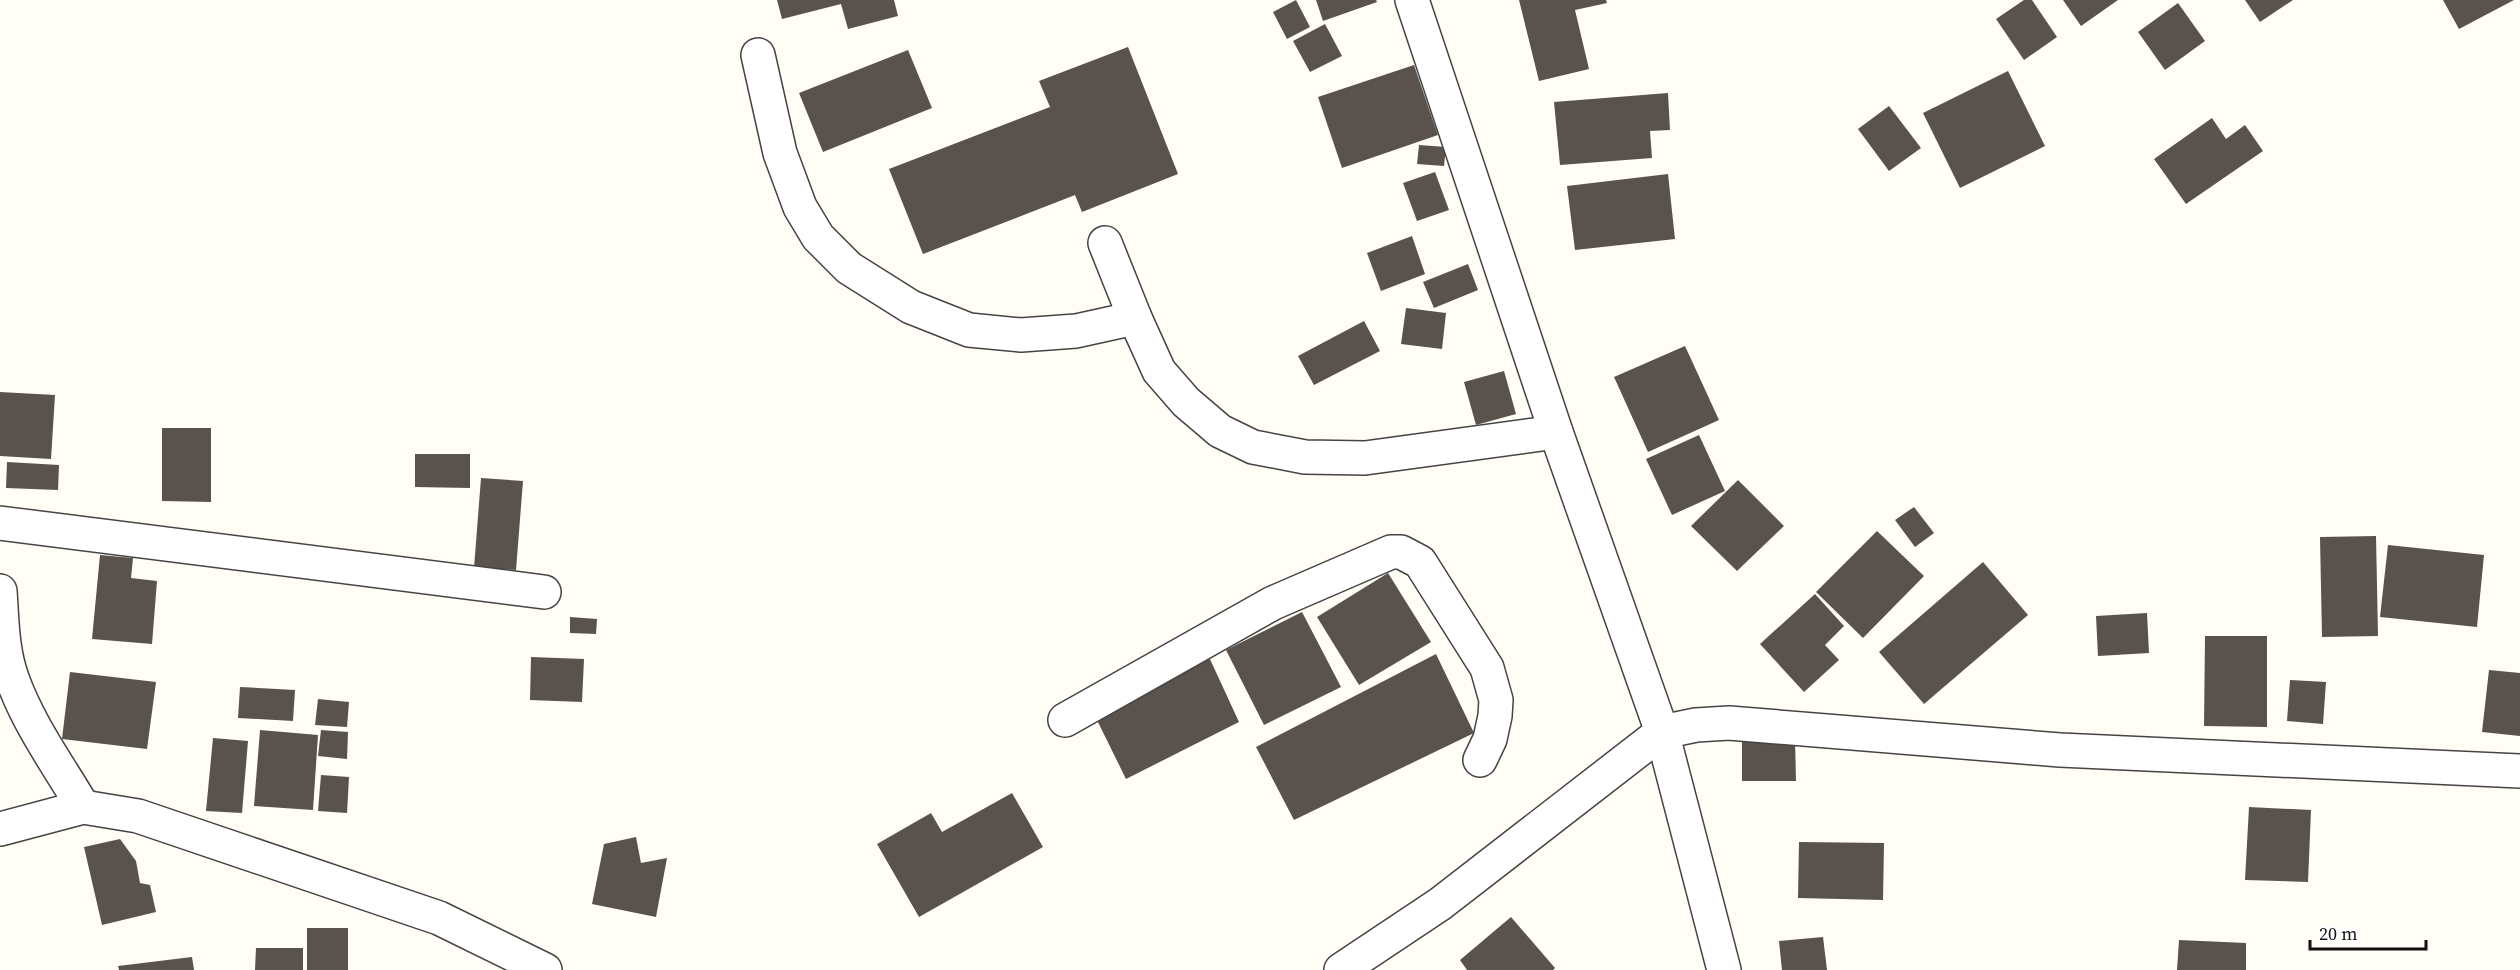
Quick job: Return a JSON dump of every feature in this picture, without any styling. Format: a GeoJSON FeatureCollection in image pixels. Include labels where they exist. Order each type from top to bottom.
{"type":"FeatureCollection","features":[{"type":"Feature","properties":{"kind":"street"},"geometry":{"type":"LineString","coordinates":[[1412,0],[1556,432],[1662,732],[1724,970]]}},
{"type":"Feature","properties":{"kind":"street"},"geometry":{"type":"LineString","coordinates":[[758,56],[780,153],[800,207],[818,237],[849,268],[911,307],[969,330],[1022,335],[1043,334],[1076,331],[1135,318]]}},
{"type":"Feature","properties":{"kind":"street"},"geometry":{"type":"LineString","coordinates":[[1105,243],[1159,371],[1186,402],[1220,431],[1253,447],[1305,457],[1365,458],[1556,432]]}},
{"type":"Feature","properties":{"kind":"street"},"geometry":{"type":"LineString","coordinates":[[0,524],[544,592]]}},
{"type":"Feature","properties":{"kind":"street"},"geometry":{"type":"LineString","coordinates":[[1065,720],[1273,603],[1391,552],[1401,552],[1420,562],[1487,668],[1496,700],[1495,716],[1490,739],[1480,760]]}},
{"type":"Feature","properties":{"kind":"street"},"geometry":{"type":"LineString","coordinates":[[0,591],[3,632],[11,676],[22,704],[83,807]]}},
{"type":"Feature","properties":{"kind":"street"},"geometry":{"type":"LineString","coordinates":[[1341,970],[1440,904],[1662,732],[1696,725],[1729,723],[2061,750],[2520,771]]}},
{"type":"Feature","properties":{"kind":"street"},"geometry":{"type":"LineString","coordinates":[[0,829],[83,807],[138,816],[439,918],[545,970]]}},
{"type":"Feature","properties":{"kind":"building"},"geometry":{"type":"Polygon","coordinates":[[[777,0],[894,0],[898,16],[848,29],[841,4],[782,19],[777,0]]]}},
{"type":"Feature","properties":{"kind":"building"},"geometry":{"type":"Polygon","coordinates":[[[1296,0],[1310,27],[1287,39],[1273,12],[1296,0]]]}},
{"type":"Feature","properties":{"kind":"building"},"geometry":{"type":"Polygon","coordinates":[[[1316,0],[1376,0],[1377,2],[1323,21],[1316,0]]]}},
{"type":"Feature","properties":{"kind":"building"},"geometry":{"type":"Polygon","coordinates":[[[1519,0],[1606,0],[1607,3],[1575,10],[1589,69],[1539,81],[1519,0]]]}},
{"type":"Feature","properties":{"kind":"building"},"geometry":{"type":"Polygon","coordinates":[[[2024,0],[2032,0],[2057,37],[2024,60],[1996,19],[2024,0]]]}},
{"type":"Feature","properties":{"kind":"building"},"geometry":{"type":"Polygon","coordinates":[[[2063,0],[2118,0],[2081,26],[2063,0]]]}},
{"type":"Feature","properties":{"kind":"building"},"geometry":{"type":"Polygon","coordinates":[[[2245,0],[2293,0],[2260,22],[2245,0]]]}},
{"type":"Feature","properties":{"kind":"building"},"geometry":{"type":"Polygon","coordinates":[[[2443,0],[2514,0],[2459,29],[2443,0]]]}},
{"type":"Feature","properties":{"kind":"building"},"geometry":{"type":"Polygon","coordinates":[[[2178,3],[2205,41],[2165,70],[2138,32],[2178,3]]]}},
{"type":"Feature","properties":{"kind":"building"},"geometry":{"type":"Polygon","coordinates":[[[1325,24],[1342,56],[1310,72],[1293,41],[1325,24]]]}},
{"type":"Feature","properties":{"kind":"building"},"geometry":{"type":"Polygon","coordinates":[[[1128,47],[1178,174],[1082,212],[1075,195],[923,254],[889,169],[1050,107],[1039,81],[1128,47]]]}},
{"type":"Feature","properties":{"kind":"building"},"geometry":{"type":"Polygon","coordinates":[[[908,50],[932,108],[823,152],[799,93],[908,50]]]}},
{"type":"Feature","properties":{"kind":"building"},"geometry":{"type":"Polygon","coordinates":[[[1414,65],[1438,135],[1342,168],[1318,97],[1414,65]]]}},
{"type":"Feature","properties":{"kind":"building"},"geometry":{"type":"Polygon","coordinates":[[[2008,71],[2045,146],[1960,188],[1923,113],[2008,71]]]}},
{"type":"Feature","properties":{"kind":"building"},"geometry":{"type":"Polygon","coordinates":[[[1668,93],[1670,130],[1650,131],[1652,158],[1560,165],[1554,102],[1668,93]]]}},
{"type":"Feature","properties":{"kind":"building"},"geometry":{"type":"Polygon","coordinates":[[[1889,106],[1921,148],[1889,171],[1858,129],[1889,106]]]}},
{"type":"Feature","properties":{"kind":"building"},"geometry":{"type":"Polygon","coordinates":[[[2212,118],[2226,139],[2245,125],[2263,151],[2186,204],[2154,159],[2212,118]]]}},
{"type":"Feature","properties":{"kind":"building"},"geometry":{"type":"Polygon","coordinates":[[[1419,145],[1446,147],[1444,166],[1417,164],[1419,145]]]}},
{"type":"Feature","properties":{"kind":"building"},"geometry":{"type":"Polygon","coordinates":[[[1435,172],[1449,210],[1417,221],[1403,183],[1435,172]]]}},
{"type":"Feature","properties":{"kind":"building"},"geometry":{"type":"Polygon","coordinates":[[[1668,174],[1675,239],[1575,250],[1567,186],[1668,174]]]}},
{"type":"Feature","properties":{"kind":"building"},"geometry":{"type":"Polygon","coordinates":[[[1412,236],[1425,274],[1381,291],[1367,253],[1412,236]]]}},
{"type":"Feature","properties":{"kind":"building"},"geometry":{"type":"Polygon","coordinates":[[[1468,264],[1478,290],[1434,308],[1423,282],[1468,264]]]}},
{"type":"Feature","properties":{"kind":"building"},"geometry":{"type":"Polygon","coordinates":[[[1406,308],[1446,313],[1442,349],[1401,344],[1406,308]]]}},
{"type":"Feature","properties":{"kind":"building"},"geometry":{"type":"Polygon","coordinates":[[[1364,321],[1380,351],[1314,385],[1298,356],[1364,321]]]}},
{"type":"Feature","properties":{"kind":"building"},"geometry":{"type":"Polygon","coordinates":[[[1685,346],[1719,420],[1648,452],[1614,377],[1685,346]]]}},
{"type":"Feature","properties":{"kind":"building"},"geometry":{"type":"Polygon","coordinates":[[[1504,371],[1516,414],[1476,425],[1464,382],[1504,371]]]}},
{"type":"Feature","properties":{"kind":"building"},"geometry":{"type":"Polygon","coordinates":[[[0,392],[55,395],[51,459],[0,456],[0,392]]]}},
{"type":"Feature","properties":{"kind":"building"},"geometry":{"type":"Polygon","coordinates":[[[162,428],[211,428],[211,502],[162,501],[162,428]]]}},
{"type":"Feature","properties":{"kind":"building"},"geometry":{"type":"Polygon","coordinates":[[[1699,435],[1725,491],[1672,515],[1646,459],[1699,435]]]}},
{"type":"Feature","properties":{"kind":"building"},"geometry":{"type":"Polygon","coordinates":[[[415,454],[470,454],[470,488],[415,487],[415,454]]]}},
{"type":"Feature","properties":{"kind":"building"},"geometry":{"type":"Polygon","coordinates":[[[7,462],[59,465],[58,490],[6,488],[7,462]]]}},
{"type":"Feature","properties":{"kind":"building"},"geometry":{"type":"Polygon","coordinates":[[[481,478],[523,481],[516,570],[474,568],[481,478]]]}},
{"type":"Feature","properties":{"kind":"building"},"geometry":{"type":"Polygon","coordinates":[[[1738,480],[1784,526],[1737,571],[1691,526],[1738,480]]]}},
{"type":"Feature","properties":{"kind":"building"},"geometry":{"type":"Polygon","coordinates":[[[1914,507],[1934,533],[1915,547],[1895,520],[1914,507]]]}},
{"type":"Feature","properties":{"kind":"building"},"geometry":{"type":"Polygon","coordinates":[[[1877,531],[1924,576],[1863,638],[1816,592],[1877,531]]]}},
{"type":"Feature","properties":{"kind":"building"},"geometry":{"type":"Polygon","coordinates":[[[2376,536],[2378,636],[2322,637],[2320,537],[2376,536]]]}},
{"type":"Feature","properties":{"kind":"building"},"geometry":{"type":"Polygon","coordinates":[[[2388,545],[2484,555],[2477,627],[2380,617],[2388,545]]]}},
{"type":"Feature","properties":{"kind":"building"},"geometry":{"type":"Polygon","coordinates":[[[100,555],[133,558],[131,578],[157,581],[152,644],[92,639],[100,555]]]}},
{"type":"Feature","properties":{"kind":"building"},"geometry":{"type":"Polygon","coordinates":[[[1983,562],[2028,615],[1924,704],[1879,652],[1983,562]]]}},
{"type":"Feature","properties":{"kind":"building"},"geometry":{"type":"Polygon","coordinates":[[[1388,573],[1431,642],[1359,685],[1317,617],[1388,573]]]}},
{"type":"Feature","properties":{"kind":"building"},"geometry":{"type":"Polygon","coordinates":[[[1815,594],[1844,626],[1825,645],[1839,660],[1804,692],[1760,644],[1815,594]]]}},
{"type":"Feature","properties":{"kind":"building"},"geometry":{"type":"Polygon","coordinates":[[[1302,612],[1341,687],[1264,725],[1226,650],[1302,612]]]}},
{"type":"Feature","properties":{"kind":"building"},"geometry":{"type":"Polygon","coordinates":[[[2147,613],[2149,653],[2098,656],[2096,616],[2147,613]]]}},
{"type":"Feature","properties":{"kind":"building"},"geometry":{"type":"Polygon","coordinates":[[[570,617],[597,619],[596,634],[570,633],[570,617]]]}},
{"type":"Feature","properties":{"kind":"building"},"geometry":{"type":"Polygon","coordinates":[[[2205,636],[2267,636],[2267,727],[2204,726],[2205,636]]]}},
{"type":"Feature","properties":{"kind":"building"},"geometry":{"type":"Polygon","coordinates":[[[1436,654],[1474,733],[1294,820],[1256,747],[1436,654]]]}},
{"type":"Feature","properties":{"kind":"building"},"geometry":{"type":"Polygon","coordinates":[[[531,657],[584,659],[582,702],[530,700],[531,657]]]}},
{"type":"Feature","properties":{"kind":"building"},"geometry":{"type":"Polygon","coordinates":[[[1209,657],[1239,722],[1126,779],[1094,714],[1209,657]]]}},
{"type":"Feature","properties":{"kind":"building"},"geometry":{"type":"Polygon","coordinates":[[[2489,670],[2520,673],[2520,736],[2482,732],[2489,670]]]}},
{"type":"Feature","properties":{"kind":"building"},"geometry":{"type":"Polygon","coordinates":[[[70,672],[156,682],[147,749],[62,739],[70,672]]]}},
{"type":"Feature","properties":{"kind":"building"},"geometry":{"type":"Polygon","coordinates":[[[2290,680],[2326,682],[2323,724],[2287,721],[2290,680]]]}},
{"type":"Feature","properties":{"kind":"building"},"geometry":{"type":"Polygon","coordinates":[[[240,687],[295,690],[293,721],[238,718],[240,687]]]}},
{"type":"Feature","properties":{"kind":"building"},"geometry":{"type":"Polygon","coordinates":[[[318,699],[349,702],[347,727],[315,725],[318,699]]]}},
{"type":"Feature","properties":{"kind":"building"},"geometry":{"type":"Polygon","coordinates":[[[260,730],[318,735],[313,810],[254,806],[260,730]]]}},
{"type":"Feature","properties":{"kind":"building"},"geometry":{"type":"Polygon","coordinates":[[[321,730],[348,732],[347,759],[318,756],[321,730]]]}},
{"type":"Feature","properties":{"kind":"building"},"geometry":{"type":"Polygon","coordinates":[[[213,738],[248,741],[242,813],[206,811],[213,738]]]}},
{"type":"Feature","properties":{"kind":"building"},"geometry":{"type":"Polygon","coordinates":[[[1795,739],[1796,781],[1742,781],[1742,740],[1795,739]]]}},
{"type":"Feature","properties":{"kind":"building"},"geometry":{"type":"Polygon","coordinates":[[[321,775],[349,777],[347,813],[318,811],[321,775]]]}},
{"type":"Feature","properties":{"kind":"building"},"geometry":{"type":"Polygon","coordinates":[[[1012,793],[1043,847],[919,917],[877,844],[931,813],[942,832],[1012,793]]]}},
{"type":"Feature","properties":{"kind":"building"},"geometry":{"type":"Polygon","coordinates":[[[2249,807],[2311,810],[2308,882],[2245,880],[2249,807]]]}},
{"type":"Feature","properties":{"kind":"building"},"geometry":{"type":"Polygon","coordinates":[[[636,837],[641,863],[667,858],[656,917],[592,904],[604,844],[636,837]]]}},
{"type":"Feature","properties":{"kind":"building"},"geometry":{"type":"Polygon","coordinates":[[[120,839],[136,861],[140,883],[150,885],[156,912],[102,925],[84,847],[120,839]]]}},
{"type":"Feature","properties":{"kind":"building"},"geometry":{"type":"Polygon","coordinates":[[[1799,842],[1884,843],[1883,900],[1798,898],[1799,842]]]}},
{"type":"Feature","properties":{"kind":"building"},"geometry":{"type":"Polygon","coordinates":[[[1511,917],[1555,968],[1553,970],[1467,970],[1460,960],[1511,917]]]}},
{"type":"Feature","properties":{"kind":"building"},"geometry":{"type":"Polygon","coordinates":[[[307,928],[348,928],[348,970],[307,970],[307,928]]]}},
{"type":"Feature","properties":{"kind":"building"},"geometry":{"type":"Polygon","coordinates":[[[1823,937],[1827,970],[1782,970],[1779,941],[1823,937]]]}},
{"type":"Feature","properties":{"kind":"building"},"geometry":{"type":"Polygon","coordinates":[[[2179,940],[2246,943],[2246,970],[2177,970],[2179,940]]]}},
{"type":"Feature","properties":{"kind":"building"},"geometry":{"type":"Polygon","coordinates":[[[256,948],[303,948],[303,970],[255,970],[256,948]]]}},
{"type":"Feature","properties":{"kind":"building"},"geometry":{"type":"Polygon","coordinates":[[[192,957],[194,970],[119,970],[118,966],[192,957]]]}}]}
